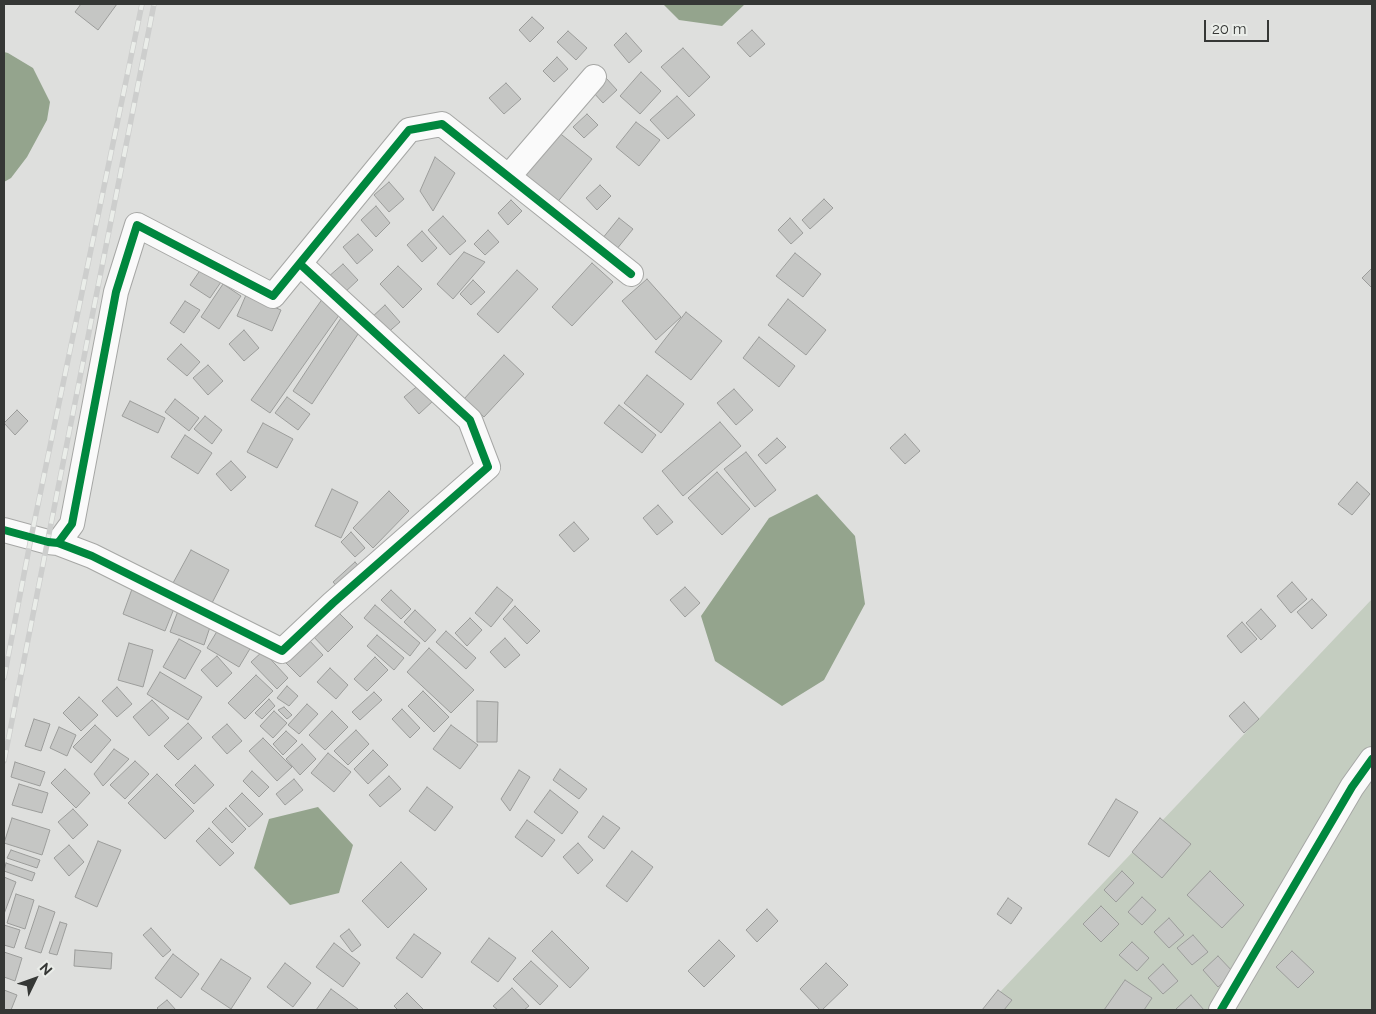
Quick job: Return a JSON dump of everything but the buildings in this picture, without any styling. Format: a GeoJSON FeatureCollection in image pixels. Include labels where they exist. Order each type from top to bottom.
{"type":"FeatureCollection","features":[{"type":"Feature","properties":{"kind":"street"},"geometry":{"type":"LineString","coordinates":[[509,176],[594,77]]}},
{"type":"Feature","properties":{"kind":"street"},"geometry":{"type":"LineString","coordinates":[[58,542],[72,524],[116,292],[137,225],[273,296],[409,130],[442,124],[631,274]]}},
{"type":"Feature","properties":{"kind":"street"},"geometry":{"type":"LineString","coordinates":[[4,530],[48,542],[58,542],[92,556],[282,651],[333,603],[488,467],[470,420],[300,264]]}},
{"type":"Feature","properties":{"kind":"street"},"geometry":{"type":"LineString","coordinates":[[1221,1010],[1352,787],[1372,759]]}},
{"type":"Feature","properties":{"kind":"shaded area"},"geometry":{"type":"Polygon","coordinates":[[[663,4],[745,4],[722,26],[679,20],[663,4]]]}},
{"type":"Feature","properties":{"kind":"shaded area"},"geometry":{"type":"Polygon","coordinates":[[[4,52],[33,68],[50,102],[47,120],[27,157],[11,178],[4,182],[4,52]]]}},
{"type":"Feature","properties":{"kind":"shaded area"},"geometry":{"type":"Polygon","coordinates":[[[817,494],[855,536],[865,604],[824,680],[782,706],[715,661],[701,616],[769,518],[817,494]]]}},
{"type":"Feature","properties":{"kind":"shaded area"},"geometry":{"type":"Polygon","coordinates":[[[1372,599],[1372,1010],[983,1010],[1372,599]]]}},
{"type":"Feature","properties":{"kind":"shaded area"},"geometry":{"type":"Polygon","coordinates":[[[318,807],[353,845],[339,893],[290,905],[254,868],[269,819],[318,807]]]}},
{"type":"Feature","properties":{"kind":"railway"},"geometry":{"type":"LineString","coordinates":[[4,678],[31,538],[142,4]]}},
{"type":"Feature","properties":{"kind":"railway"},"geometry":{"type":"LineString","coordinates":[[4,761],[154,4]]}},
{"type":"Feature","properties":{"kind":"cycle path"},"geometry":{"type":"LineString","coordinates":[[4,530],[58,543],[72,524],[116,292],[137,225],[273,296],[409,130],[442,124],[631,274]]}},
{"type":"Feature","properties":{"kind":"cycle path"},"geometry":{"type":"LineString","coordinates":[[58,543],[92,556],[282,651],[333,603],[488,467],[470,420],[300,264]]}},
{"type":"Feature","properties":{"kind":"cycle path"},"geometry":{"type":"LineString","coordinates":[[1221,1010],[1352,787],[1372,759]]}}]}
